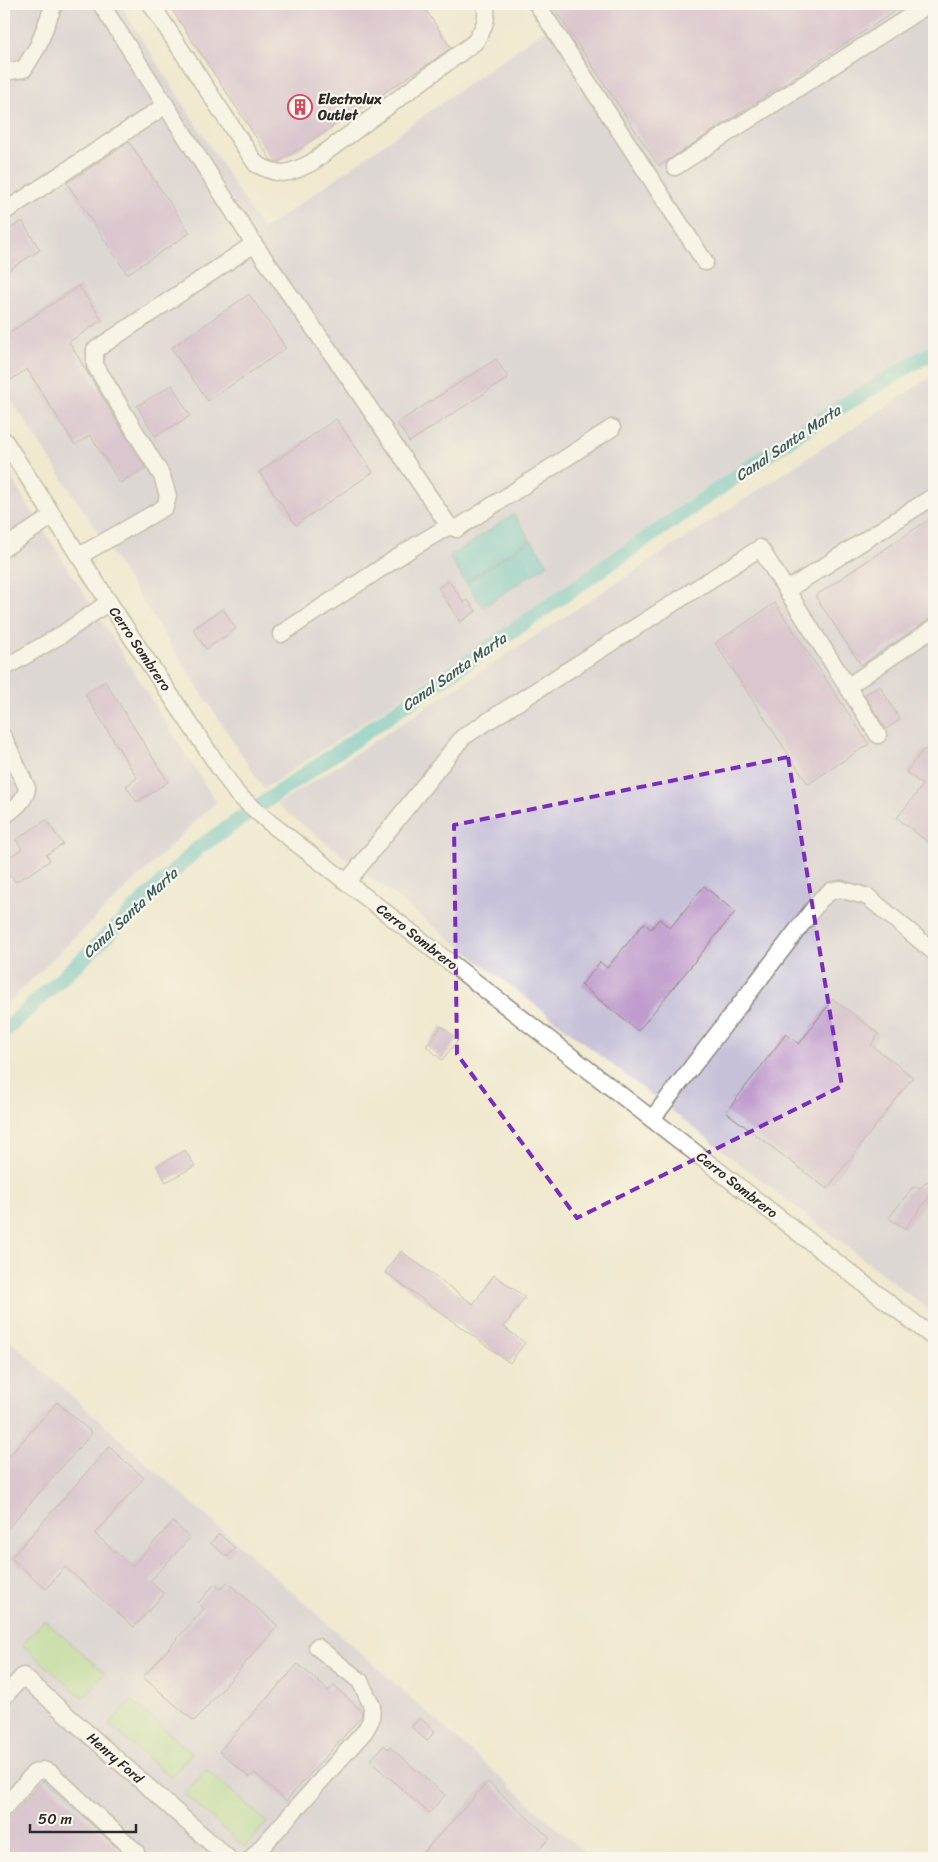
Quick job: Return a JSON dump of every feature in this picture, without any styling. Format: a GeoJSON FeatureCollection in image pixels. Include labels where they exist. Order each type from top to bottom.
{"type":"FeatureCollection","features":[{"type":"Feature","properties":{"kind":"street"},"geometry":{"type":"LineString","coordinates":[[4,68],[11,72],[24,69],[38,46],[54,4]]}},
{"type":"Feature","properties":{"kind":"street"},"geometry":{"type":"LineString","coordinates":[[101,4],[254,244],[351,381],[449,526],[457,529],[612,428]]}},
{"type":"Feature","properties":{"kind":"street"},"geometry":{"type":"LineString","coordinates":[[151,4],[256,164],[272,173],[290,173],[311,163],[476,42],[484,26],[487,10],[485,4]]}},
{"type":"Feature","properties":{"kind":"street"},"geometry":{"type":"LineString","coordinates":[[537,4],[706,262]]}},
{"type":"Feature","properties":{"kind":"street"},"geometry":{"type":"LineString","coordinates":[[675,167],[929,4]]}},
{"type":"Feature","properties":{"kind":"street"},"geometry":{"type":"LineString","coordinates":[[4,212],[166,105]]}},
{"type":"Feature","properties":{"kind":"street"},"geometry":{"type":"LineString","coordinates":[[79,556],[165,507],[168,496],[162,476],[95,365],[95,350],[254,244]]}},
{"type":"Feature","properties":{"kind":"street","name":"Cerro Sombrero"},"geometry":{"type":"LineString","coordinates":[[4,440],[237,794],[263,817],[652,1119],[933,1334]]}},
{"type":"Feature","properties":{"kind":"street"},"geometry":{"type":"LineString","coordinates":[[787,590],[934,496]]}},
{"type":"Feature","properties":{"kind":"street"},"geometry":{"type":"LineString","coordinates":[[4,548],[53,516]]}},
{"type":"Feature","properties":{"kind":"street"},"geometry":{"type":"LineString","coordinates":[[281,634],[449,526]]}},
{"type":"Feature","properties":{"kind":"street"},"geometry":{"type":"LineString","coordinates":[[347,882],[463,737],[760,548],[878,735]]}},
{"type":"Feature","properties":{"kind":"street"},"geometry":{"type":"LineString","coordinates":[[4,668],[61,635],[109,602]]}},
{"type":"Feature","properties":{"kind":"street"},"geometry":{"type":"LineString","coordinates":[[847,687],[934,628]]}},
{"type":"Feature","properties":{"kind":"street"},"geometry":{"type":"LineString","coordinates":[[4,738],[27,788],[26,796],[14,809],[4,816]]}},
{"type":"Feature","properties":{"kind":"street"},"geometry":{"type":"LineString","coordinates":[[652,1119],[821,898],[831,890],[840,889],[868,897],[934,952]]}},
{"type":"Feature","properties":{"kind":"street"},"geometry":{"type":"LineString","coordinates":[[252,1858],[365,1730],[371,1720],[372,1706],[360,1681],[317,1646]]}},
{"type":"Feature","properties":{"kind":"street","name":"Henry Ford"},"geometry":{"type":"LineString","coordinates":[[4,1697],[22,1676],[228,1858]]}},
{"type":"Feature","properties":{"kind":"street"},"geometry":{"type":"LineString","coordinates":[[4,1808],[34,1773],[43,1770],[51,1772],[136,1852]]}},
{"type":"Feature","properties":{"kind":"highlighted area"},"geometry":{"type":"Polygon","coordinates":[[[788,757],[842,1086],[577,1218],[457,1054],[454,825],[788,757]]]}},
{"type":"Feature","properties":{"kind":"shaded area"},"geometry":{"type":"Polygon","coordinates":[[[4,4],[120,4],[263,230],[547,28],[531,4],[934,4],[934,342],[264,789],[4,388],[4,4]]]}},
{"type":"Feature","properties":{"kind":"shaded area"},"geometry":{"type":"Polygon","coordinates":[[[934,375],[934,1314],[277,805],[934,375]]]}},
{"type":"Feature","properties":{"kind":"shaded area"},"geometry":{"type":"Polygon","coordinates":[[[4,467],[216,802],[4,1006],[4,467]]]}},
{"type":"Feature","properties":{"kind":"shaded area"},"geometry":{"type":"Polygon","coordinates":[[[4,1335],[56,1382],[591,1858],[4,1858],[4,1335]]]}},
{"type":"Feature","properties":{"kind":"green space"},"geometry":{"type":"Polygon","coordinates":[[[44,1620],[105,1673],[83,1698],[22,1645],[44,1620]]]}},
{"type":"Feature","properties":{"kind":"green space"},"geometry":{"type":"Polygon","coordinates":[[[131,1700],[192,1753],[171,1778],[109,1725],[131,1700]]]}},
{"type":"Feature","properties":{"kind":"green space"},"geometry":{"type":"Polygon","coordinates":[[[206,1769],[267,1822],[245,1847],[184,1794],[206,1769]]]}},
{"type":"Feature","properties":{"kind":"water"},"geometry":{"type":"Polygon","coordinates":[[[514,514],[530,539],[465,582],[449,557],[514,514]]]}},
{"type":"Feature","properties":{"kind":"water"},"geometry":{"type":"Polygon","coordinates":[[[531,540],[548,564],[483,607],[466,583],[531,540]]]}},
{"type":"Feature","properties":{"kind":"building","name":"Electrolux Outlet"},"geometry":{"type":"Polygon","coordinates":[[[168,4],[422,4],[451,48],[279,162],[271,160],[168,4]]]}},
{"type":"Feature","properties":{"kind":"building"},"geometry":{"type":"Polygon","coordinates":[[[551,4],[906,4],[659,166],[551,4]]]}},
{"type":"Feature","properties":{"kind":"building"},"geometry":{"type":"Polygon","coordinates":[[[129,142],[190,233],[127,274],[67,183],[129,142]]]}},
{"type":"Feature","properties":{"kind":"building"},"geometry":{"type":"Polygon","coordinates":[[[22,221],[40,250],[4,273],[4,233],[22,221]]]}},
{"type":"Feature","properties":{"kind":"building"},"geometry":{"type":"Polygon","coordinates":[[[79,286],[102,320],[69,342],[145,468],[120,483],[90,435],[75,445],[27,369],[8,382],[4,375],[4,336],[79,286]]]}},
{"type":"Feature","properties":{"kind":"building"},"geometry":{"type":"Polygon","coordinates":[[[249,294],[286,348],[208,401],[171,348],[249,294]]]}},
{"type":"Feature","properties":{"kind":"building"},"geometry":{"type":"Polygon","coordinates":[[[496,359],[508,378],[409,442],[397,423],[496,359]]]}},
{"type":"Feature","properties":{"kind":"building"},"geometry":{"type":"Polygon","coordinates":[[[172,385],[190,416],[155,436],[137,406],[172,385]]]}},
{"type":"Feature","properties":{"kind":"building"},"geometry":{"type":"Polygon","coordinates":[[[336,419],[373,472],[296,525],[259,472],[336,419]]]}},
{"type":"Feature","properties":{"kind":"building"},"geometry":{"type":"Polygon","coordinates":[[[934,516],[934,618],[928,620],[861,665],[815,596],[934,516]]]}},
{"type":"Feature","properties":{"kind":"building"},"geometry":{"type":"Polygon","coordinates":[[[449,581],[464,603],[468,600],[476,611],[460,622],[438,588],[449,581]]]}},
{"type":"Feature","properties":{"kind":"building"},"geometry":{"type":"Polygon","coordinates":[[[775,603],[869,744],[808,784],[715,643],[775,603]]]}},
{"type":"Feature","properties":{"kind":"building"},"geometry":{"type":"Polygon","coordinates":[[[223,609],[236,629],[206,649],[193,629],[223,609]]]}},
{"type":"Feature","properties":{"kind":"building"},"geometry":{"type":"Polygon","coordinates":[[[105,681],[168,782],[137,802],[126,786],[137,778],[85,694],[105,681]]]}},
{"type":"Feature","properties":{"kind":"building"},"geometry":{"type":"Polygon","coordinates":[[[880,686],[900,720],[886,729],[864,695],[880,686]]]}},
{"type":"Feature","properties":{"kind":"building"},"geometry":{"type":"Polygon","coordinates":[[[924,749],[934,757],[934,847],[897,818],[923,785],[906,772],[924,749]]]}},
{"type":"Feature","properties":{"kind":"building"},"geometry":{"type":"Polygon","coordinates":[[[46,820],[63,844],[46,855],[50,860],[36,870],[15,882],[11,875],[4,879],[4,860],[22,849],[16,840],[46,820]]]}},
{"type":"Feature","properties":{"kind":"building"},"geometry":{"type":"Polygon","coordinates":[[[704,886],[735,912],[638,1031],[581,985],[600,962],[607,968],[644,923],[651,929],[659,919],[670,928],[704,886]]]}},
{"type":"Feature","properties":{"kind":"building"},"geometry":{"type":"Polygon","coordinates":[[[833,999],[879,1034],[871,1045],[913,1077],[827,1189],[726,1112],[786,1034],[799,1044],[833,999]]]}},
{"type":"Feature","properties":{"kind":"building"},"geometry":{"type":"Polygon","coordinates":[[[442,1026],[458,1040],[442,1060],[426,1046],[442,1026]]]}},
{"type":"Feature","properties":{"kind":"building"},"geometry":{"type":"Polygon","coordinates":[[[185,1150],[195,1166],[166,1182],[157,1166],[185,1150]]]}},
{"type":"Feature","properties":{"kind":"building"},"geometry":{"type":"Polygon","coordinates":[[[927,1181],[934,1187],[934,1190],[905,1229],[889,1218],[912,1188],[922,1187],[927,1181]]]}},
{"type":"Feature","properties":{"kind":"building"},"geometry":{"type":"Polygon","coordinates":[[[401,1251],[473,1304],[494,1275],[525,1297],[504,1327],[525,1343],[510,1363],[385,1272],[401,1251]]]}},
{"type":"Feature","properties":{"kind":"building"},"geometry":{"type":"Polygon","coordinates":[[[57,1402],[92,1433],[4,1533],[4,1462],[57,1402]]]}},
{"type":"Feature","properties":{"kind":"building"},"geometry":{"type":"Polygon","coordinates":[[[109,1447],[144,1478],[95,1534],[132,1566],[173,1522],[190,1538],[150,1581],[164,1594],[134,1627],[65,1567],[46,1589],[11,1558],[109,1447]]]}},
{"type":"Feature","properties":{"kind":"building"},"geometry":{"type":"Polygon","coordinates":[[[219,1534],[235,1548],[227,1557],[210,1543],[219,1534]]]}},
{"type":"Feature","properties":{"kind":"building"},"geometry":{"type":"Polygon","coordinates":[[[227,1582],[278,1626],[194,1721],[143,1677],[204,1609],[198,1603],[215,1584],[221,1589],[227,1582]]]}},
{"type":"Feature","properties":{"kind":"building"},"geometry":{"type":"Polygon","coordinates":[[[298,1664],[329,1691],[334,1686],[362,1711],[361,1717],[286,1801],[255,1773],[250,1778],[219,1751],[298,1664]]]}},
{"type":"Feature","properties":{"kind":"building"},"geometry":{"type":"Polygon","coordinates":[[[420,1718],[435,1731],[427,1741],[411,1727],[420,1718]]]}},
{"type":"Feature","properties":{"kind":"building"},"geometry":{"type":"Polygon","coordinates":[[[384,1745],[388,1749],[390,1747],[445,1795],[429,1813],[370,1761],[384,1745]]]}},
{"type":"Feature","properties":{"kind":"building"},"geometry":{"type":"Polygon","coordinates":[[[43,1781],[128,1858],[4,1858],[4,1825],[43,1781]]]}},
{"type":"Feature","properties":{"kind":"building"},"geometry":{"type":"Polygon","coordinates":[[[488,1782],[550,1838],[531,1858],[418,1858],[488,1782]]]}},
{"type":"Feature","properties":{"kind":"waterway","name":"Canal Santa Marta"},"geometry":{"type":"LineString","coordinates":[[4,1031],[88,954],[198,848],[811,425],[934,351]]}},
{"type":"Feature","properties":{"kind":"place","name":"Electrolux Outlet"},"geometry":{"type":"Point","coordinates":[300,107]}}]}
